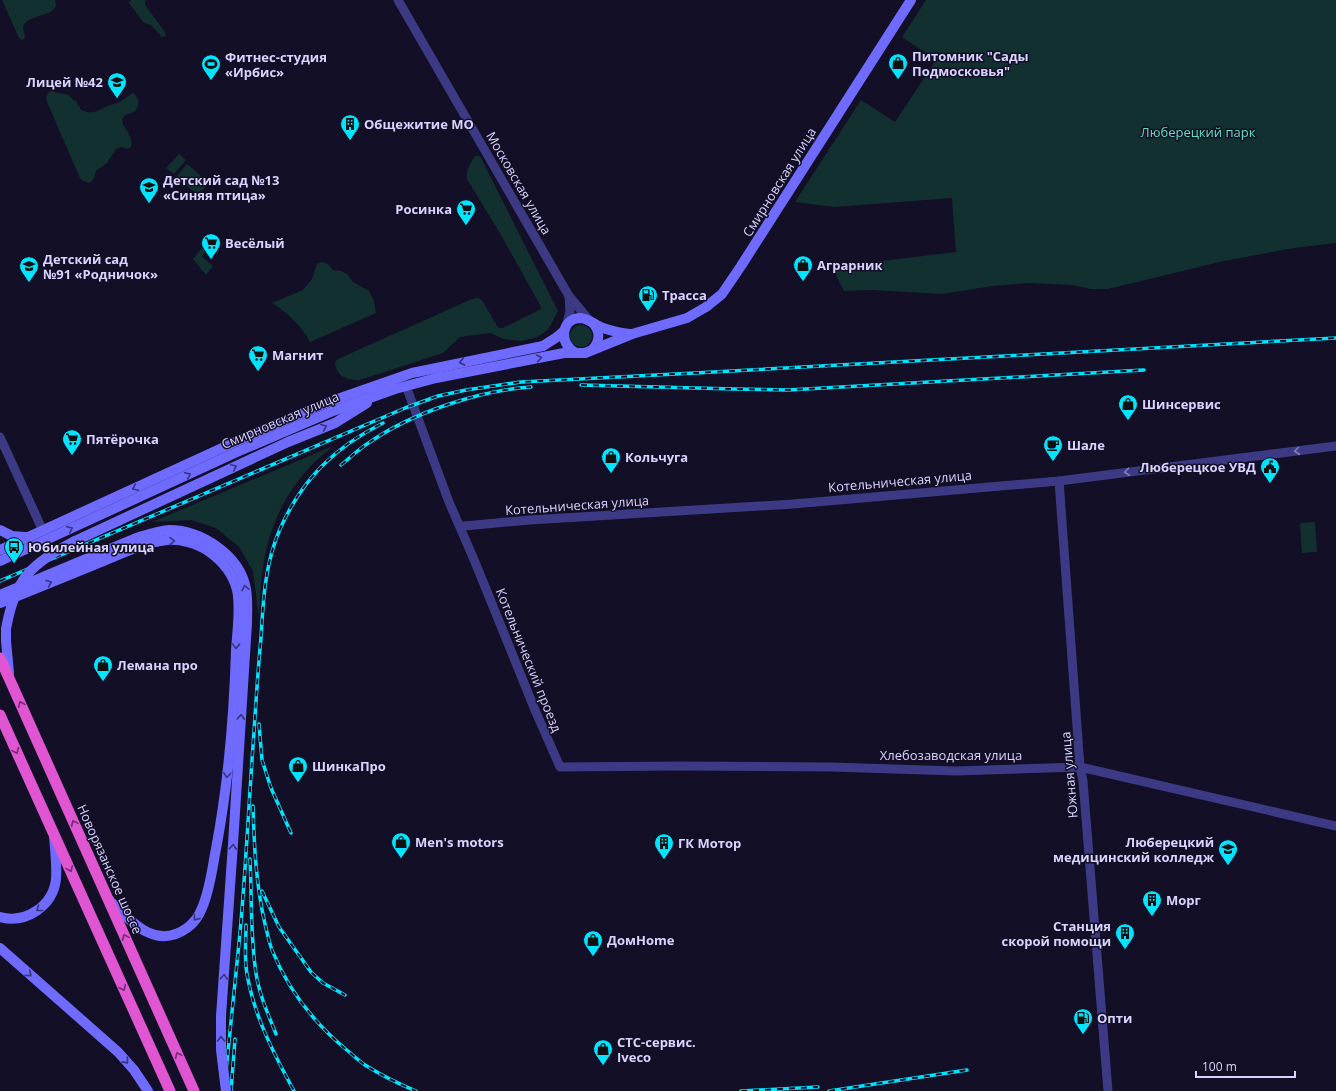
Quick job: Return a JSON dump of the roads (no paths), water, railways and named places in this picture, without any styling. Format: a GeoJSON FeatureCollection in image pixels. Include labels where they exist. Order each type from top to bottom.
{"type":"FeatureCollection","features":[{"type":"Feature","properties":{"kind":"highway","name":"Новорязанское шоссе"},"geometry":{"type":"LineString","coordinates":[[0,658],[194,1091]]}},
{"type":"Feature","properties":{"kind":"highway"},"geometry":{"type":"LineString","coordinates":[[0,715],[170,1091]]}},
{"type":"Feature","properties":{"kind":"main road","name":"Смирновская улица"},"geometry":{"type":"LineString","coordinates":[[4,554],[332,411],[384,392],[436,378],[490,367],[564,353],[585,353],[632,334],[687,318],[706,308],[722,294],[912,0]]}},
{"type":"Feature","properties":{"kind":"main road","name":"Смирновская улица"},"geometry":{"type":"LineString","coordinates":[[4,554],[29,537],[177,468],[329,402],[412,374],[543,346],[557,337],[568,324],[580,318],[591,321],[610,330],[632,334]]}},
{"type":"Feature","properties":{"kind":"main road"},"geometry":{"type":"LineString","coordinates":[[591,321],[598,330],[599,338],[593,349]]}},
{"type":"Feature","properties":{"kind":"main road"},"geometry":{"type":"LineString","coordinates":[[565,329],[564,340],[566,345],[576,353]]}},
{"type":"Feature","properties":{"kind":"main road"},"geometry":{"type":"LineString","coordinates":[[9,679],[6,641],[6,629],[9,612],[14,597],[26,576],[41,560],[65,546],[135,513],[288,442],[335,423],[384,392]]}},
{"type":"Feature","properties":{"kind":"main road"},"geometry":{"type":"LineString","coordinates":[[0,530],[20,538],[29,537]]}},
{"type":"Feature","properties":{"kind":"main road"},"geometry":{"type":"LineString","coordinates":[[0,595],[136,538],[168,530],[195,535],[208,541],[221,549],[240,572],[246,588],[246,623],[221,1016],[221,1050],[226,1091]]}},
{"type":"Feature","properties":{"kind":"main road"},"geometry":{"type":"LineString","coordinates":[[0,602],[139,547],[168,540],[188,542],[206,549],[224,566],[231,576],[237,590],[238,606],[235,669],[228,766],[221,822],[208,890],[202,909],[194,922],[188,928],[179,933],[171,935],[154,935],[136,926],[107,897]]}},
{"type":"Feature","properties":{"kind":"main road"},"geometry":{"type":"LineString","coordinates":[[0,917],[14,919],[32,914],[42,907],[48,899],[53,891],[56,879],[54,834]]}},
{"type":"Feature","properties":{"kind":"main road"},"geometry":{"type":"LineString","coordinates":[[0,948],[118,1052],[138,1075],[148,1091]]}},
{"type":"Feature","properties":{"kind":"street","name":"Московская улица"},"geometry":{"type":"LineString","coordinates":[[398,0],[569,296],[591,321]]}},
{"type":"Feature","properties":{"kind":"street"},"geometry":{"type":"LineString","coordinates":[[565,329],[570,311],[569,296]]}},
{"type":"Feature","properties":{"kind":"street","name":"Котельнический проезд"},"geometry":{"type":"LineString","coordinates":[[406,386],[449,502],[560,767]]}},
{"type":"Feature","properties":{"kind":"street"},"geometry":{"type":"LineString","coordinates":[[0,437],[43,531]]}},
{"type":"Feature","properties":{"kind":"street","name":"Котельническая улица"},"geometry":{"type":"LineString","coordinates":[[464,526],[546,519],[793,504],[1059,481],[1336,446]]}},
{"type":"Feature","properties":{"kind":"street","name":"Котельнический проезд"},"geometry":{"type":"LineString","coordinates":[[435,462],[454,500],[475,562]]}},
{"type":"Feature","properties":{"kind":"street","name":"Южная улица"},"geometry":{"type":"LineString","coordinates":[[1059,481],[1080,767],[1108,1091]]}},
{"type":"Feature","properties":{"kind":"street","name":"Хлебозаводская улица"},"geometry":{"type":"LineString","coordinates":[[560,767],[823,767],[956,771],[1080,767],[1336,826]]}},
{"type":"Feature","properties":{"kind":"railway"},"geometry":{"type":"LineString","coordinates":[[0,581],[405,408],[438,396],[466,390],[521,382],[1336,338]]}},
{"type":"Feature","properties":{"kind":"railway"},"geometry":{"type":"LineString","coordinates":[[581,385],[788,390],[1144,370]]}},
{"type":"Feature","properties":{"kind":"railway"},"geometry":{"type":"LineString","coordinates":[[341,465],[363,447],[387,431],[426,413],[469,398],[511,389],[531,387]]}},
{"type":"Feature","properties":{"kind":"railway"},"geometry":{"type":"LineString","coordinates":[[224,1091],[242,908],[263,610],[271,555],[280,529],[289,511],[310,480],[335,454],[366,432],[383,423]]}},
{"type":"Feature","properties":{"kind":"railway"},"geometry":{"type":"LineString","coordinates":[[259,724],[262,760],[271,788],[291,833]]}},
{"type":"Feature","properties":{"kind":"railway"},"geometry":{"type":"LineString","coordinates":[[253,806],[259,895],[271,947],[286,979],[314,1018],[336,1041],[365,1065],[416,1091]]}},
{"type":"Feature","properties":{"kind":"railway"},"geometry":{"type":"LineString","coordinates":[[250,859],[252,930],[257,981],[276,1034]]}},
{"type":"Feature","properties":{"kind":"railway"},"geometry":{"type":"LineString","coordinates":[[262,891],[279,927],[311,972],[323,983],[345,995]]}},
{"type":"Feature","properties":{"kind":"railway"},"geometry":{"type":"LineString","coordinates":[[246,925],[246,968],[254,1005],[272,1049],[294,1091]]}},
{"type":"Feature","properties":{"kind":"railway"},"geometry":{"type":"LineString","coordinates":[[231,1091],[235,1039]]}},
{"type":"Feature","properties":{"kind":"railway"},"geometry":{"type":"LineString","coordinates":[[829,1091],[967,1070]]}},
{"type":"Feature","properties":{"kind":"railway"},"geometry":{"type":"LineString","coordinates":[[741,1091],[818,1087]]}},
{"type":"Feature","properties":{"kind":"place","name":"Питомник \"Сады Подмосковья\""},"geometry":{"type":"Point","coordinates":[898,80]}},
{"type":"Feature","properties":{"kind":"place","name":"Фитнес-студия «Ирбис»"},"geometry":{"type":"Point","coordinates":[211,81]}},
{"type":"Feature","properties":{"kind":"place","name":"Лицей №42"},"geometry":{"type":"Point","coordinates":[117,99]}},
{"type":"Feature","properties":{"kind":"place","name":"Общежитие МО"},"geometry":{"type":"Point","coordinates":[350,141]}},
{"type":"Feature","properties":{"kind":"place","name":"Детский сад №13 «Синяя птица»"},"geometry":{"type":"Point","coordinates":[149,204]}},
{"type":"Feature","properties":{"kind":"place","name":"Росинка"},"geometry":{"type":"Point","coordinates":[466,226]}},
{"type":"Feature","properties":{"kind":"place","name":"Весёлый"},"geometry":{"type":"Point","coordinates":[211,260]}},
{"type":"Feature","properties":{"kind":"place","name":"Аграрник"},"geometry":{"type":"Point","coordinates":[803,282]}},
{"type":"Feature","properties":{"kind":"place","name":"Детский сад №91 «Родничок»"},"geometry":{"type":"Point","coordinates":[29,283]}},
{"type":"Feature","properties":{"kind":"place","name":"Трасса"},"geometry":{"type":"Point","coordinates":[648,312]}},
{"type":"Feature","properties":{"kind":"place","name":"Магнит"},"geometry":{"type":"Point","coordinates":[258,372]}},
{"type":"Feature","properties":{"kind":"place","name":"Шинсервис"},"geometry":{"type":"Point","coordinates":[1128,421]}},
{"type":"Feature","properties":{"kind":"place","name":"Пятёрочка"},"geometry":{"type":"Point","coordinates":[72,456]}},
{"type":"Feature","properties":{"kind":"place","name":"Шале"},"geometry":{"type":"Point","coordinates":[1053,462]}},
{"type":"Feature","properties":{"kind":"place","name":"Кольчуга"},"geometry":{"type":"Point","coordinates":[611,474]}},
{"type":"Feature","properties":{"kind":"place","name":"Люберецкое УВД"},"geometry":{"type":"Point","coordinates":[1270,484]}},
{"type":"Feature","properties":{"kind":"place","name":"Юбилейная улица"},"geometry":{"type":"Point","coordinates":[14,564]}},
{"type":"Feature","properties":{"kind":"place","name":"Лемана про"},"geometry":{"type":"Point","coordinates":[103,682]}},
{"type":"Feature","properties":{"kind":"place","name":"ШинкаПро"},"geometry":{"type":"Point","coordinates":[298,783]}},
{"type":"Feature","properties":{"kind":"place","name":"Men's motors"},"geometry":{"type":"Point","coordinates":[401,859]}},
{"type":"Feature","properties":{"kind":"place","name":"ГК Мотор"},"geometry":{"type":"Point","coordinates":[664,860]}},
{"type":"Feature","properties":{"kind":"place","name":"Люберецкий медицинский колледж"},"geometry":{"type":"Point","coordinates":[1228,866]}},
{"type":"Feature","properties":{"kind":"place","name":"Морг"},"geometry":{"type":"Point","coordinates":[1152,917]}},
{"type":"Feature","properties":{"kind":"place","name":"Станция скорой помощи"},"geometry":{"type":"Point","coordinates":[1125,950]}},
{"type":"Feature","properties":{"kind":"place","name":"ДомHome"},"geometry":{"type":"Point","coordinates":[593,957]}},
{"type":"Feature","properties":{"kind":"place","name":"Опти"},"geometry":{"type":"Point","coordinates":[1083,1035]}},
{"type":"Feature","properties":{"kind":"place","name":"СТС-сервис. Iveco"},"geometry":{"type":"Point","coordinates":[603,1066]}},
{"type":"Feature","properties":{"kind":"park label","name":"Люберецкий парк"},"geometry":{"type":"Point","coordinates":[1198,132]}}]}
